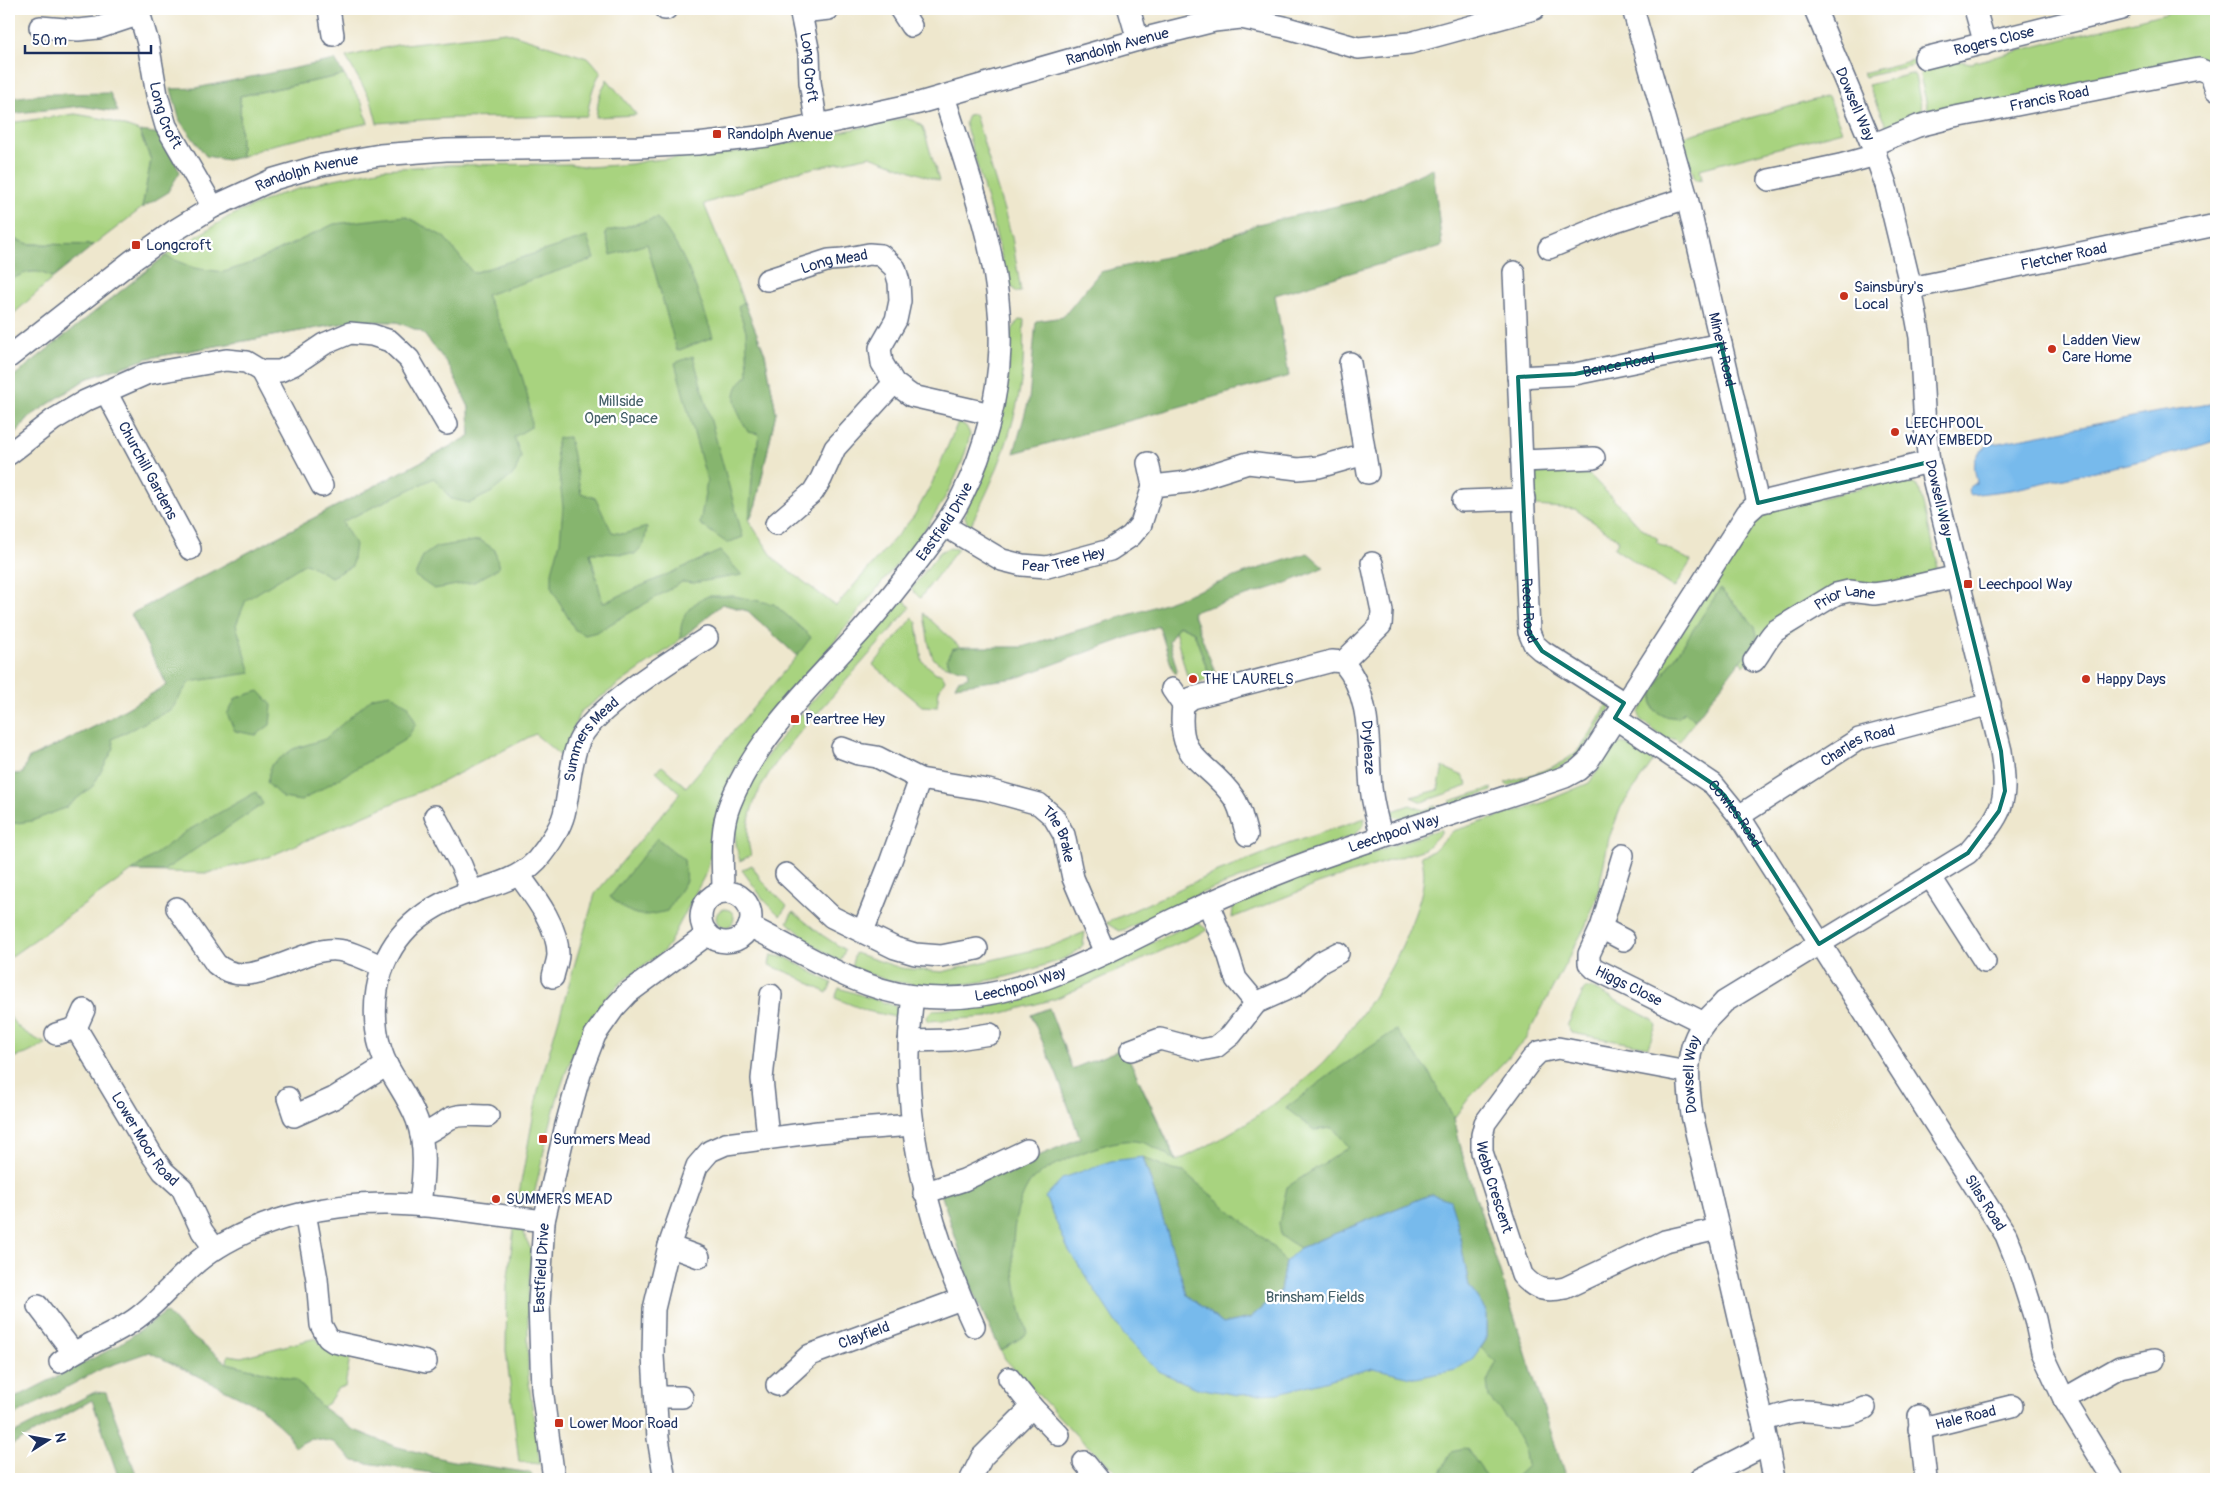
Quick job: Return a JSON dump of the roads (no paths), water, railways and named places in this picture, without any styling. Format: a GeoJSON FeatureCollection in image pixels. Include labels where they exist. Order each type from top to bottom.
{"type":"FeatureCollection","features":[{"type":"Feature","properties":{"kind":"street"},"geometry":{"type":"LineString","coordinates":[[329,9],[334,35]]}},
{"type":"Feature","properties":{"kind":"street"},"geometry":{"type":"LineString","coordinates":[[801,10],[829,9]]}},
{"type":"Feature","properties":{"kind":"street"},"geometry":{"type":"LineString","coordinates":[[1129,9],[1138,40]]}},
{"type":"Feature","properties":{"kind":"street","name":"Randolph Avenue"},"geometry":{"type":"LineString","coordinates":[[9,357],[133,260],[174,231],[213,207],[274,179],[322,165],[380,155],[446,150],[638,147],[696,144],[767,136],[944,96],[1138,40],[1214,21],[1241,18],[1358,48],[1394,46],[1534,9]]}},
{"type":"Feature","properties":{"kind":"street","name":"Minett Road"},"geometry":{"type":"LineString","coordinates":[[1633,9],[1687,198],[1758,502]]}},
{"type":"Feature","properties":{"kind":"street","name":"Dowsell Way"},"geometry":{"type":"LineString","coordinates":[[1774,1479],[1763,1421],[1692,1115],[1687,1072],[1694,1043],[1704,1023],[1724,1002],[1968,853],[1991,827],[2000,811],[2005,791],[2005,780],[1990,704],[1929,462],[1920,338],[1911,288],[1874,150],[1815,9]]}},
{"type":"Feature","properties":{"kind":"street"},"geometry":{"type":"LineString","coordinates":[[1975,9],[1985,44]]}},
{"type":"Feature","properties":{"kind":"street","name":"Rogers Close"},"geometry":{"type":"LineString","coordinates":[[1925,58],[2121,9]]}},
{"type":"Feature","properties":{"kind":"street","name":"Long Croft"},"geometry":{"type":"LineString","coordinates":[[801,10],[817,126]]}},
{"type":"Feature","properties":{"kind":"street","name":"Long Croft"},"geometry":{"type":"LineString","coordinates":[[40,27],[78,30],[98,28],[139,12],[148,44],[157,96],[166,126],[213,207]]}},
{"type":"Feature","properties":{"kind":"street","name":"Francis Road"},"geometry":{"type":"LineString","coordinates":[[1874,150],[1918,126],[1950,118],[2199,69],[2211,74],[2216,90]]}},
{"type":"Feature","properties":{"kind":"street","name":"Eastfield Drive"},"geometry":{"type":"LineString","coordinates":[[723,892],[722,841],[729,805],[757,752],[797,700],[855,638],[898,588],[945,526],[963,495],[978,459],[991,414],[997,381],[1000,347],[999,306],[994,267],[985,230],[944,96]]}},
{"type":"Feature","properties":{"kind":"street"},"geometry":{"type":"LineString","coordinates":[[1769,180],[1840,166],[1874,150]]}},
{"type":"Feature","properties":{"kind":"street"},"geometry":{"type":"LineString","coordinates":[[1549,248],[1612,222],[1687,198]]}},
{"type":"Feature","properties":{"kind":"street","name":"Fletcher Road"},"geometry":{"type":"LineString","coordinates":[[1911,288],[2216,225]]}},
{"type":"Feature","properties":{"kind":"street","name":"Long Mead"},"geometry":{"type":"LineString","coordinates":[[767,280],[828,260],[843,260],[869,254],[881,255],[895,268],[899,282],[900,302],[896,320],[880,348],[882,363],[894,383],[912,396],[991,414]]}},
{"type":"Feature","properties":{"kind":"street","name":"Reed Road"},"geometry":{"type":"LineString","coordinates":[[1514,272],[1529,632],[1534,644],[1619,711]]}},
{"type":"Feature","properties":{"kind":"street"},"geometry":{"type":"LineString","coordinates":[[261,371],[286,368],[324,344],[350,333],[390,341],[408,359],[447,424]]}},
{"type":"Feature","properties":{"kind":"street","name":"Bence Road"},"geometry":{"type":"LineString","coordinates":[[1518,377],[1576,374],[1721,344]]}},
{"type":"Feature","properties":{"kind":"street"},"geometry":{"type":"LineString","coordinates":[[9,454],[53,420],[85,401],[146,374],[226,360],[246,362],[261,371],[322,486]]}},
{"type":"Feature","properties":{"kind":"street"},"geometry":{"type":"LineString","coordinates":[[1153,486],[1208,478],[1248,463],[1298,468],[1366,464],[1350,363]]}},
{"type":"Feature","properties":{"kind":"street"},"geometry":{"type":"LineString","coordinates":[[776,524],[812,492],[821,479],[835,448],[894,383]]}},
{"type":"Feature","properties":{"kind":"street","name":"Churchill Gardens"},"geometry":{"type":"LineString","coordinates":[[106,392],[190,549]]}},
{"type":"Feature","properties":{"kind":"street"},"geometry":{"type":"LineString","coordinates":[[1522,461],[1594,458]]}},
{"type":"Feature","properties":{"kind":"street"},"geometry":{"type":"LineString","coordinates":[[1758,502],[1929,462]]}},
{"type":"Feature","properties":{"kind":"street","name":"Pear Tree Hey"},"geometry":{"type":"LineString","coordinates":[[945,526],[1009,562],[1022,565],[1047,567],[1110,550],[1131,536],[1141,524],[1153,486],[1148,463]]}},
{"type":"Feature","properties":{"kind":"street"},"geometry":{"type":"LineString","coordinates":[[1464,501],[1524,499]]}},
{"type":"Feature","properties":{"kind":"street","name":"Leechpool Way"},"geometry":{"type":"LineString","coordinates":[[749,926],[841,975],[871,986],[913,996],[952,998],[990,994],[1049,978],[1208,903],[1295,867],[1565,777],[1578,770],[1588,761],[1747,513],[1758,502]]}},
{"type":"Feature","properties":{"kind":"street"},"geometry":{"type":"LineString","coordinates":[[1247,835],[1236,800],[1184,744],[1177,697],[1192,698],[1332,661],[1343,662],[1381,625],[1382,611],[1372,563]]}},
{"type":"Feature","properties":{"kind":"street","name":"Prior Lane"},"geometry":{"type":"LineString","coordinates":[[1754,661],[1775,631],[1836,594],[1849,591],[1874,594],[1888,592],[1958,576]]}},
{"type":"Feature","properties":{"kind":"street","name":"Summers Mead"},"geometry":{"type":"LineString","coordinates":[[420,1206],[424,1168],[421,1135],[411,1104],[387,1065],[379,1043],[375,1013],[377,990],[383,967],[392,947],[413,922],[444,902],[494,886],[519,875],[536,860],[564,816],[574,756],[585,730],[594,718],[707,638]]}},
{"type":"Feature","properties":{"kind":"street","name":"Dryleaze"},"geometry":{"type":"LineString","coordinates":[[1343,662],[1352,674],[1365,706],[1371,788],[1382,837]]}},
{"type":"Feature","properties":{"kind":"street","name":"Charles Road"},"geometry":{"type":"LineString","coordinates":[[1739,816],[1859,739],[1990,704]]}},
{"type":"Feature","properties":{"kind":"street","name":"Cowles Road"},"geometry":{"type":"LineString","coordinates":[[1619,711],[1713,784],[1739,816],[1819,944]]}},
{"type":"Feature","properties":{"kind":"street","name":"The Brake"},"geometry":{"type":"LineString","coordinates":[[842,748],[858,754],[876,757],[920,779],[941,784],[969,786],[1018,797],[1039,804],[1053,816],[1064,835],[1073,878],[1085,910],[1105,953]]}},
{"type":"Feature","properties":{"kind":"street"},"geometry":{"type":"LineString","coordinates":[[863,931],[920,779]]}},
{"type":"Feature","properties":{"kind":"street"},"geometry":{"type":"LineString","coordinates":[[435,816],[461,864],[472,892]]}},
{"type":"Feature","properties":{"kind":"street","name":"Higgs Close"},"geometry":{"type":"LineString","coordinates":[[1623,854],[1601,928],[1589,954],[1588,963],[1596,969],[1704,1023]]}},
{"type":"Feature","properties":{"kind":"street"},"geometry":{"type":"LineString","coordinates":[[786,874],[832,916],[895,948],[915,954],[941,956],[977,950]]}},
{"type":"Feature","properties":{"kind":"street"},"geometry":{"type":"LineString","coordinates":[[519,875],[539,904],[555,936],[558,955],[552,977]]}},
{"type":"Feature","properties":{"kind":"street"},"geometry":{"type":"LineString","coordinates":[[1930,876],[1985,962]]}},
{"type":"Feature","properties":{"kind":"street"},"geometry":{"type":"LineString","coordinates":[[723,892],[732,893],[746,902],[750,918],[749,926],[744,933],[731,941],[722,942],[708,934],[703,927],[701,918],[702,909],[707,900],[723,892]]}},
{"type":"Feature","properties":{"kind":"street"},"geometry":{"type":"LineString","coordinates":[[1208,903],[1230,956],[1236,979],[1256,1003]]}},
{"type":"Feature","properties":{"kind":"street"},"geometry":{"type":"LineString","coordinates":[[177,908],[216,964],[224,972],[233,974],[275,968],[328,950],[346,952],[383,967]]}},
{"type":"Feature","properties":{"kind":"street"},"geometry":{"type":"LineString","coordinates":[[1601,928],[1624,940]]}},
{"type":"Feature","properties":{"kind":"street","name":"Eastfield Drive"},"geometry":{"type":"LineString","coordinates":[[554,1479],[542,1389],[539,1304],[544,1221],[568,1116],[580,1074],[595,1035],[614,1008],[628,993],[708,934]]}},
{"type":"Feature","properties":{"kind":"street","name":"Silas Road"},"geometry":{"type":"LineString","coordinates":[[1819,944],[2006,1235],[2035,1319],[2042,1352],[2064,1399],[2113,1479]]}},
{"type":"Feature","properties":{"kind":"street"},"geometry":{"type":"LineString","coordinates":[[1131,1050],[1160,1039],[1201,1050],[1216,1047],[1231,1035],[1256,1003],[1294,986],[1321,962],[1338,953]]}},
{"type":"Feature","properties":{"kind":"street"},"geometry":{"type":"LineString","coordinates":[[768,1137],[762,1079],[771,995]]}},
{"type":"Feature","properties":{"kind":"street"},"geometry":{"type":"LineString","coordinates":[[913,996],[909,1041],[909,1074],[912,1125],[924,1193],[961,1299],[974,1326]]}},
{"type":"Feature","properties":{"kind":"street","name":"Lower Moor Road"},"geometry":{"type":"LineString","coordinates":[[72,1024],[152,1155],[163,1171],[182,1188],[202,1231],[214,1249]]}},
{"type":"Feature","properties":{"kind":"street"},"geometry":{"type":"LineString","coordinates":[[909,1041],[951,1040],[990,1034]]}},
{"type":"Feature","properties":{"kind":"street","name":"Webb Crescent"},"geometry":{"type":"LineString","coordinates":[[1687,1072],[1558,1048],[1539,1052],[1485,1123],[1482,1135],[1482,1152],[1522,1275],[1531,1285],[1542,1290],[1551,1291],[1565,1288],[1665,1241],[1718,1228]]}},
{"type":"Feature","properties":{"kind":"street"},"geometry":{"type":"LineString","coordinates":[[288,1098],[294,1116],[334,1098],[387,1065]]}},
{"type":"Feature","properties":{"kind":"street"},"geometry":{"type":"LineString","coordinates":[[421,1135],[435,1130],[449,1119],[461,1115],[488,1116]]}},
{"type":"Feature","properties":{"kind":"street"},"geometry":{"type":"LineString","coordinates":[[664,1474],[658,1438],[653,1356],[654,1309],[669,1246],[697,1166],[710,1151],[726,1144],[768,1137],[912,1125]]}},
{"type":"Feature","properties":{"kind":"street"},"geometry":{"type":"LineString","coordinates":[[924,1193],[964,1180],[1027,1150]]}},
{"type":"Feature","properties":{"kind":"street"},"geometry":{"type":"LineString","coordinates":[[38,1306],[66,1357],[98,1341],[142,1314],[186,1272],[214,1249],[276,1221],[306,1213],[363,1205],[420,1206],[544,1221]]}},
{"type":"Feature","properties":{"kind":"street"},"geometry":{"type":"LineString","coordinates":[[306,1213],[317,1279],[321,1325],[328,1338],[334,1342],[426,1362]]}},
{"type":"Feature","properties":{"kind":"street"},"geometry":{"type":"LineString","coordinates":[[669,1246],[699,1257]]}},
{"type":"Feature","properties":{"kind":"street","name":"Clayfield"},"geometry":{"type":"LineString","coordinates":[[776,1385],[810,1355],[961,1299]]}},
{"type":"Feature","properties":{"kind":"street"},"geometry":{"type":"LineString","coordinates":[[2064,1399],[2120,1367],[2154,1360]]}},
{"type":"Feature","properties":{"kind":"street"},"geometry":{"type":"LineString","coordinates":[[1009,1378],[1032,1407],[1059,1435]]}},
{"type":"Feature","properties":{"kind":"street"},"geometry":{"type":"LineString","coordinates":[[656,1397],[682,1397]]}},
{"type":"Feature","properties":{"kind":"street","name":"Hale Road"},"geometry":{"type":"LineString","coordinates":[[1926,1479],[1919,1422],[2012,1406]]}},
{"type":"Feature","properties":{"kind":"street"},"geometry":{"type":"LineString","coordinates":[[971,1479],[982,1457],[1032,1407]]}},
{"type":"Feature","properties":{"kind":"street"},"geometry":{"type":"LineString","coordinates":[[1763,1421],[1801,1410],[1834,1416],[1851,1415],[1865,1408]]}},
{"type":"Feature","properties":{"kind":"street"},"geometry":{"type":"LineString","coordinates":[[1700,1479],[1768,1444]]}},
{"type":"Feature","properties":{"kind":"street"},"geometry":{"type":"LineString","coordinates":[[1084,1462],[1098,1479]]}},
{"type":"Feature","properties":{"kind":"water"},"geometry":{"type":"Polygon","coordinates":[[[2216,403],[2216,439],[2214,441],[2184,451],[2011,490],[1970,495],[1969,488],[1977,482],[1975,470],[1976,457],[1988,445],[2153,413],[2216,403]]]}},
{"type":"Feature","properties":{"kind":"water"},"geometry":{"type":"Polygon","coordinates":[[[1143,1157],[1187,1295],[1223,1324],[1250,1318],[1280,1292],[1285,1262],[1300,1248],[1432,1194],[1450,1200],[1457,1222],[1469,1286],[1486,1311],[1486,1340],[1473,1358],[1456,1370],[1416,1378],[1373,1368],[1279,1393],[1238,1395],[1197,1388],[1158,1371],[1124,1335],[1068,1249],[1045,1197],[1063,1178],[1111,1161],[1143,1157]]]}},
{"type":"Feature","properties":{"kind":"place","name":"Randolph Avenue"},"geometry":{"type":"Point","coordinates":[717,134]}},
{"type":"Feature","properties":{"kind":"place","name":"Longcroft"},"geometry":{"type":"Point","coordinates":[136,245]}},
{"type":"Feature","properties":{"kind":"place","name":"Sainsbury's Local"},"geometry":{"type":"Point","coordinates":[1844,296]}},
{"type":"Feature","properties":{"kind":"place","name":"Ladden View Care Home"},"geometry":{"type":"Point","coordinates":[2052,349]}},
{"type":"Feature","properties":{"kind":"place","name":"LEECHPOOL WAY EMBEDD"},"geometry":{"type":"Point","coordinates":[1895,432]}},
{"type":"Feature","properties":{"kind":"place","name":"Leechpool Way"},"geometry":{"type":"Point","coordinates":[1968,584]}},
{"type":"Feature","properties":{"kind":"place","name":"THE LAURELS"},"geometry":{"type":"Point","coordinates":[1193,679]}},
{"type":"Feature","properties":{"kind":"place","name":"Happy Days"},"geometry":{"type":"Point","coordinates":[2086,679]}},
{"type":"Feature","properties":{"kind":"place","name":"Peartree Hey"},"geometry":{"type":"Point","coordinates":[795,719]}},
{"type":"Feature","properties":{"kind":"place","name":"Summers Mead"},"geometry":{"type":"Point","coordinates":[543,1139]}},
{"type":"Feature","properties":{"kind":"place","name":"SUMMERS MEAD"},"geometry":{"type":"Point","coordinates":[496,1199]}},
{"type":"Feature","properties":{"kind":"place","name":"Lower Moor Road"},"geometry":{"type":"Point","coordinates":[559,1423]}},
{"type":"Feature","properties":{"kind":"park label","name":"Millside Open Space"},"geometry":{"type":"Point","coordinates":[621,410]}},
{"type":"Feature","properties":{"kind":"park label","name":"Brinsham Fields"},"geometry":{"type":"Point","coordinates":[1315,1297]}}]}
